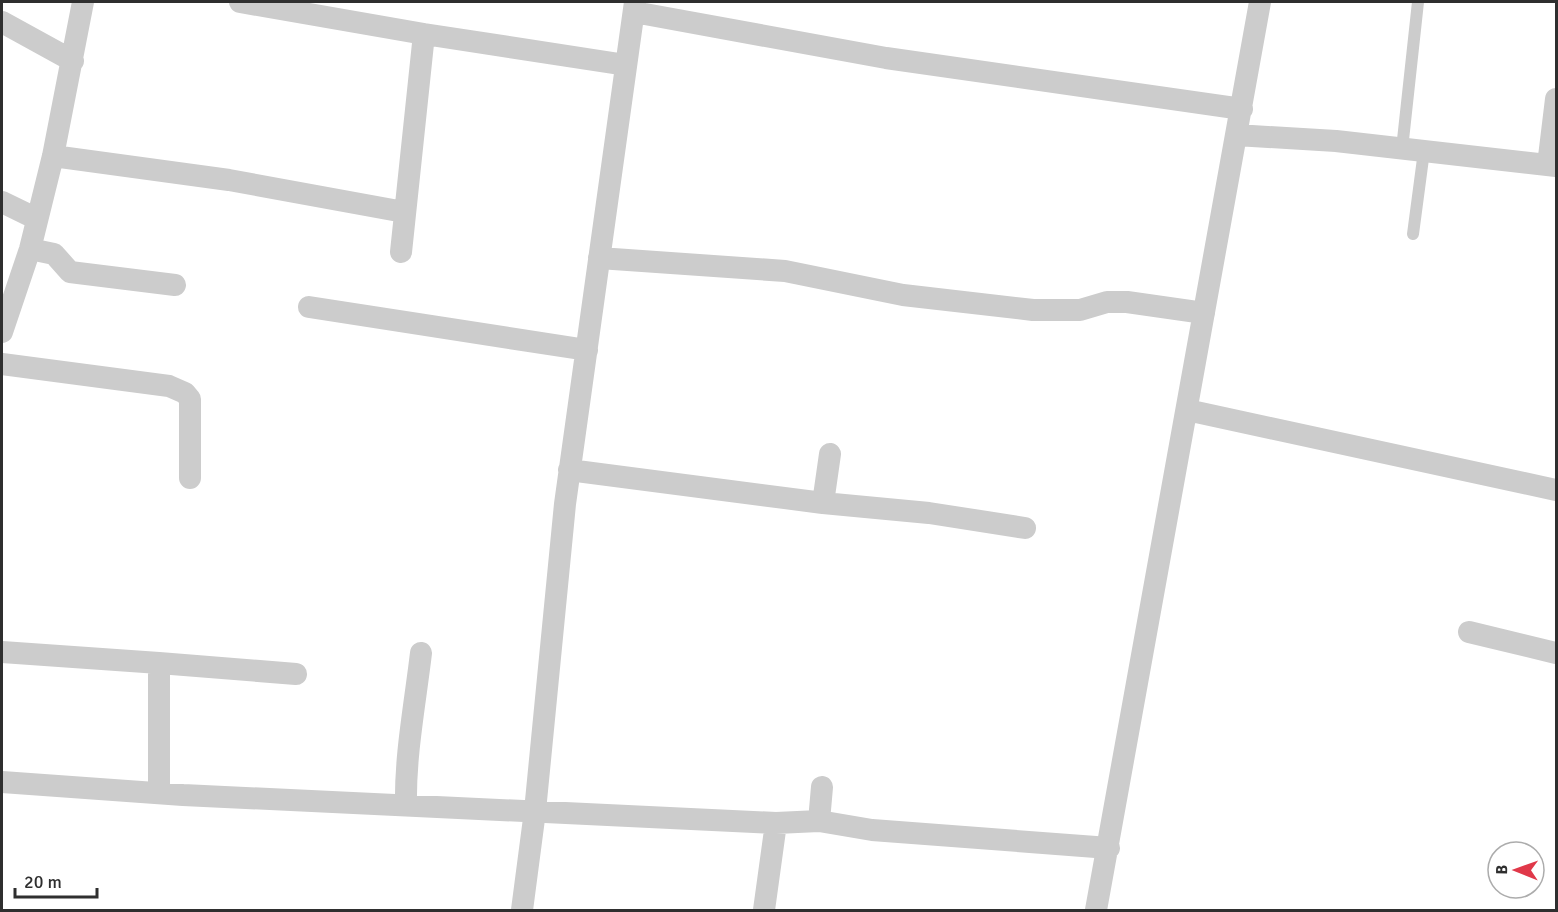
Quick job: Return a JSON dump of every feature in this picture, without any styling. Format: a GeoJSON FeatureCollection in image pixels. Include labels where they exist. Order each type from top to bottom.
{"type":"FeatureCollection","features":[{"type":"Feature","properties":{"kind":"street"},"geometry":{"type":"LineString","coordinates":[[2,332],[30,249],[53,156],[83,2]]}},
{"type":"Feature","properties":{"kind":"street"},"geometry":{"type":"LineString","coordinates":[[240,2],[424,34],[626,65]]}},
{"type":"Feature","properties":{"kind":"street"},"geometry":{"type":"LineString","coordinates":[[1096,910],[1260,2]]}},
{"type":"Feature","properties":{"kind":"street"},"geometry":{"type":"LineString","coordinates":[[522,910],[535,811],[569,470],[634,7],[886,58],[1242,109]]}},
{"type":"Feature","properties":{"kind":"street"},"geometry":{"type":"LineString","coordinates":[[2,22],[73,61]]}},
{"type":"Feature","properties":{"kind":"street"},"geometry":{"type":"LineString","coordinates":[[401,252],[424,34]]}},
{"type":"Feature","properties":{"kind":"street"},"geometry":{"type":"LineString","coordinates":[[1236,135],[1552,165],[1557,99]]}},
{"type":"Feature","properties":{"kind":"street"},"geometry":{"type":"LineString","coordinates":[[53,156],[229,180],[404,212]]}},
{"type":"Feature","properties":{"kind":"street"},"geometry":{"type":"LineString","coordinates":[[2,202],[37,219]]}},
{"type":"Feature","properties":{"kind":"street"},"geometry":{"type":"LineString","coordinates":[[30,249],[54,254],[70,272],[175,285]]}},
{"type":"Feature","properties":{"kind":"street"},"geometry":{"type":"LineString","coordinates":[[599,258],[785,271],[903,295],[1033,310],[1080,310],[1107,302],[1127,302],[1204,313]]}},
{"type":"Feature","properties":{"kind":"street"},"geometry":{"type":"LineString","coordinates":[[309,307],[586,350]]}},
{"type":"Feature","properties":{"kind":"street"},"geometry":{"type":"LineString","coordinates":[[2,364],[169,386],[185,393],[190,399],[190,478]]}},
{"type":"Feature","properties":{"kind":"street"},"geometry":{"type":"LineString","coordinates":[[1187,410],[1557,490]]}},
{"type":"Feature","properties":{"kind":"street"},"geometry":{"type":"LineString","coordinates":[[823,503],[830,454]]}},
{"type":"Feature","properties":{"kind":"street"},"geometry":{"type":"LineString","coordinates":[[569,470],[823,503],[929,513],[1025,528]]}},
{"type":"Feature","properties":{"kind":"street"},"geometry":{"type":"LineString","coordinates":[[1469,632],[1557,653]]}},
{"type":"Feature","properties":{"kind":"street"},"geometry":{"type":"LineString","coordinates":[[2,652],[296,674]]}},
{"type":"Feature","properties":{"kind":"street"},"geometry":{"type":"LineString","coordinates":[[406,806],[405,765],[411,737],[421,653]]}},
{"type":"Feature","properties":{"kind":"street"},"geometry":{"type":"LineString","coordinates":[[159,663],[159,793]]}},
{"type":"Feature","properties":{"kind":"street"},"geometry":{"type":"LineString","coordinates":[[2,782],[406,806],[776,823],[819,821],[872,830],[1108,848]]}},
{"type":"Feature","properties":{"kind":"street"},"geometry":{"type":"LineString","coordinates":[[819,821],[822,787]]}},
{"type":"Feature","properties":{"kind":"street"},"geometry":{"type":"LineString","coordinates":[[764,910],[776,823]]}},
{"type":"Feature","properties":{"kind":"lane"},"geometry":{"type":"LineString","coordinates":[[1413,234],[1413,150],[1418,2]]}}]}
